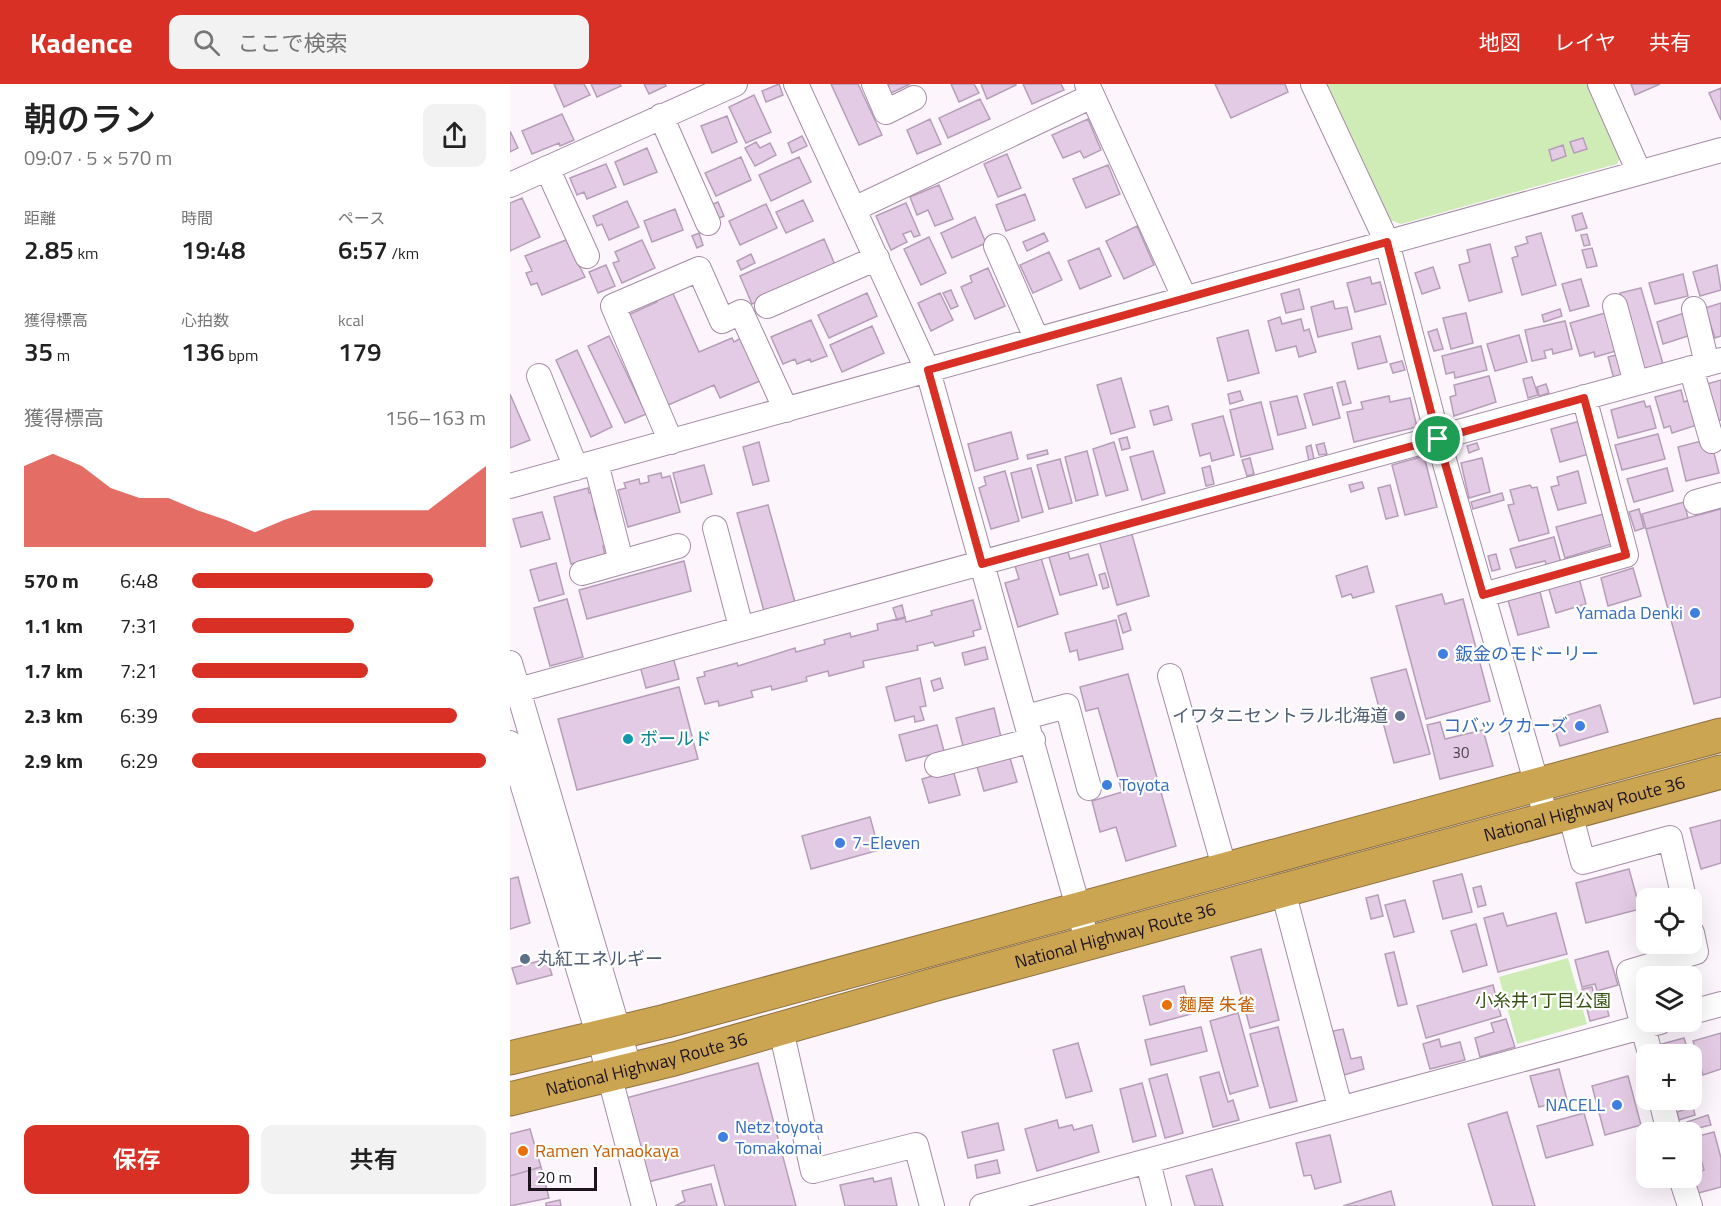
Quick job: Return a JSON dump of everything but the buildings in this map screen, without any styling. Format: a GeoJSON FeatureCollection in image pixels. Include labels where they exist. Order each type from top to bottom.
{"type":"FeatureCollection","features":[{"type":"Feature","properties":{"kind":"highway","name":"National Highway Route 36"},"geometry":{"type":"LineString","coordinates":[[510,1058],[609,1034],[1080,909],[1721,735]]}},
{"type":"Feature","properties":{"kind":"highway","name":"National Highway Route 36"},"geometry":{"type":"LineString","coordinates":[[510,1099],[781,1030],[933,985],[1721,772]]}},
{"type":"Feature","properties":{"kind":"street"},"geometry":{"type":"LineString","coordinates":[[510,185],[735,84]]}},
{"type":"Feature","properties":{"kind":"street"},"geometry":{"type":"LineString","coordinates":[[796,84],[928,370],[1030,728],[1088,943]]}},
{"type":"Feature","properties":{"kind":"street"},"geometry":{"type":"LineString","coordinates":[[874,84],[886,112],[914,98]]}},
{"type":"Feature","properties":{"kind":"street"},"geometry":{"type":"LineString","coordinates":[[1313,84],[1387,242],[1438,439],[1537,785],[1583,862],[1670,838],[1682,888]]}},
{"type":"Feature","properties":{"kind":"street"},"geometry":{"type":"LineString","coordinates":[[1600,84],[1639,172]]}},
{"type":"Feature","properties":{"kind":"street"},"geometry":{"type":"LineString","coordinates":[[854,209],[1090,90],[1185,299]]}},
{"type":"Feature","properties":{"kind":"street"},"geometry":{"type":"LineString","coordinates":[[661,116],[708,223]]}},
{"type":"Feature","properties":{"kind":"street"},"geometry":{"type":"LineString","coordinates":[[510,486],[1721,150]]}},
{"type":"Feature","properties":{"kind":"street"},"geometry":{"type":"LineString","coordinates":[[547,168],[587,256]]}},
{"type":"Feature","properties":{"kind":"street"},"geometry":{"type":"LineString","coordinates":[[996,246],[1037,340]]}},
{"type":"Feature","properties":{"kind":"street"},"geometry":{"type":"LineString","coordinates":[[767,306],[877,258]]}},
{"type":"Feature","properties":{"kind":"street"},"geometry":{"type":"LineString","coordinates":[[671,442],[613,306],[699,269],[722,321],[741,312],[786,411]]}},
{"type":"Feature","properties":{"kind":"street"},"geometry":{"type":"LineString","coordinates":[[1615,306],[1636,383]]}},
{"type":"Feature","properties":{"kind":"street"},"geometry":{"type":"LineString","coordinates":[[1694,309],[1706,364],[1712,441]]}},
{"type":"Feature","properties":{"kind":"street"},"geometry":{"type":"LineString","coordinates":[[518,690],[1706,364]]}},
{"type":"Feature","properties":{"kind":"street"},"geometry":{"type":"LineString","coordinates":[[539,376],[586,465],[621,561]]}},
{"type":"Feature","properties":{"kind":"street"},"geometry":{"type":"LineString","coordinates":[[1483,595],[1626,555],[1584,398]]}},
{"type":"Feature","properties":{"kind":"street"},"geometry":{"type":"LineString","coordinates":[[1696,502],[1721,495]]}},
{"type":"Feature","properties":{"kind":"street"},"geometry":{"type":"LineString","coordinates":[[715,528],[741,627]]}},
{"type":"Feature","properties":{"kind":"street"},"geometry":{"type":"LineString","coordinates":[[582,573],[678,546]]}},
{"type":"Feature","properties":{"kind":"street"},"geometry":{"type":"LineString","coordinates":[[510,663],[620,1072],[644,1206]]}},
{"type":"Feature","properties":{"kind":"street"},"geometry":{"type":"LineString","coordinates":[[1170,676],[1225,870]]}},
{"type":"Feature","properties":{"kind":"street"},"geometry":{"type":"LineString","coordinates":[[938,765],[1030,728],[1067,706],[1089,789]]}},
{"type":"Feature","properties":{"kind":"street"},"geometry":{"type":"LineString","coordinates":[[510,743],[518,796],[609,1034]]}},
{"type":"Feature","properties":{"kind":"street"},"geometry":{"type":"LineString","coordinates":[[1283,891],[1340,1107]]}},
{"type":"Feature","properties":{"kind":"street"},"geometry":{"type":"LineString","coordinates":[[1649,966],[1689,954]]}},
{"type":"Feature","properties":{"kind":"street"},"geometry":{"type":"LineString","coordinates":[[1636,970],[1629,972],[1636,989]]}},
{"type":"Feature","properties":{"kind":"street"},"geometry":{"type":"LineString","coordinates":[[1702,1009],[1721,1004]]}},
{"type":"Feature","properties":{"kind":"street"},"geometry":{"type":"LineString","coordinates":[[982,1206],[1636,1028]]}},
{"type":"Feature","properties":{"kind":"street"},"geometry":{"type":"LineString","coordinates":[[781,1030],[813,1171],[916,1145],[932,1206]]}},
{"type":"Feature","properties":{"kind":"street"},"geometry":{"type":"LineString","coordinates":[[1148,1162],[1159,1206]]}},
{"type":"Feature","properties":{"kind":"street"},"geometry":{"type":"LineString","coordinates":[[1685,1188],[1690,1206]]}},
{"type":"Feature","properties":{"kind":"green space"},"geometry":{"type":"Polygon","coordinates":[[[1323,84],[1589,84],[1621,155],[1617,164],[1401,224],[1390,220],[1323,84]]]}},
{"type":"Feature","properties":{"kind":"green space","name":"小糸井1丁目公園"},"geometry":{"type":"Polygon","coordinates":[[[1568,958],[1587,1024],[1517,1044],[1499,977],[1568,958]]]}},
{"type":"Feature","properties":{"kind":"place","name":"Yamada Denki"},"geometry":{"type":"Point","coordinates":[1695,613]}},
{"type":"Feature","properties":{"kind":"place","name":"鈑金のモドーリー"},"geometry":{"type":"Point","coordinates":[1443,654]}},
{"type":"Feature","properties":{"kind":"place","name":"イワタニセントラル北海道"},"geometry":{"type":"Point","coordinates":[1400,716]}},
{"type":"Feature","properties":{"kind":"place","name":"コバックカーズ"},"geometry":{"type":"Point","coordinates":[1580,726]}},
{"type":"Feature","properties":{"kind":"place","name":"ボールド"},"geometry":{"type":"Point","coordinates":[628,739]}},
{"type":"Feature","properties":{"kind":"place","name":"Toyota"},"geometry":{"type":"Point","coordinates":[1107,785]}},
{"type":"Feature","properties":{"kind":"place","name":"7-Eleven"},"geometry":{"type":"Point","coordinates":[840,843]}},
{"type":"Feature","properties":{"kind":"place","name":"丸紅エネルギー"},"geometry":{"type":"Point","coordinates":[525,959]}},
{"type":"Feature","properties":{"kind":"place","name":"麵屋 朱雀"},"geometry":{"type":"Point","coordinates":[1167,1005]}},
{"type":"Feature","properties":{"kind":"place","name":"NACELL"},"geometry":{"type":"Point","coordinates":[1617,1105]}},
{"type":"Feature","properties":{"kind":"place","name":"Netz toyota Tomakomai"},"geometry":{"type":"Point","coordinates":[723,1137]}},
{"type":"Feature","properties":{"kind":"place","name":"Ramen Yamaokaya"},"geometry":{"type":"Point","coordinates":[523,1151]}},
{"type":"Feature","properties":{"kind":"route"},"geometry":{"type":"LineString","coordinates":[[1438,439],[982,564],[928,370],[1387,242],[1438,439],[1584,398],[1626,555],[1483,595],[1438,439]]}}]}
